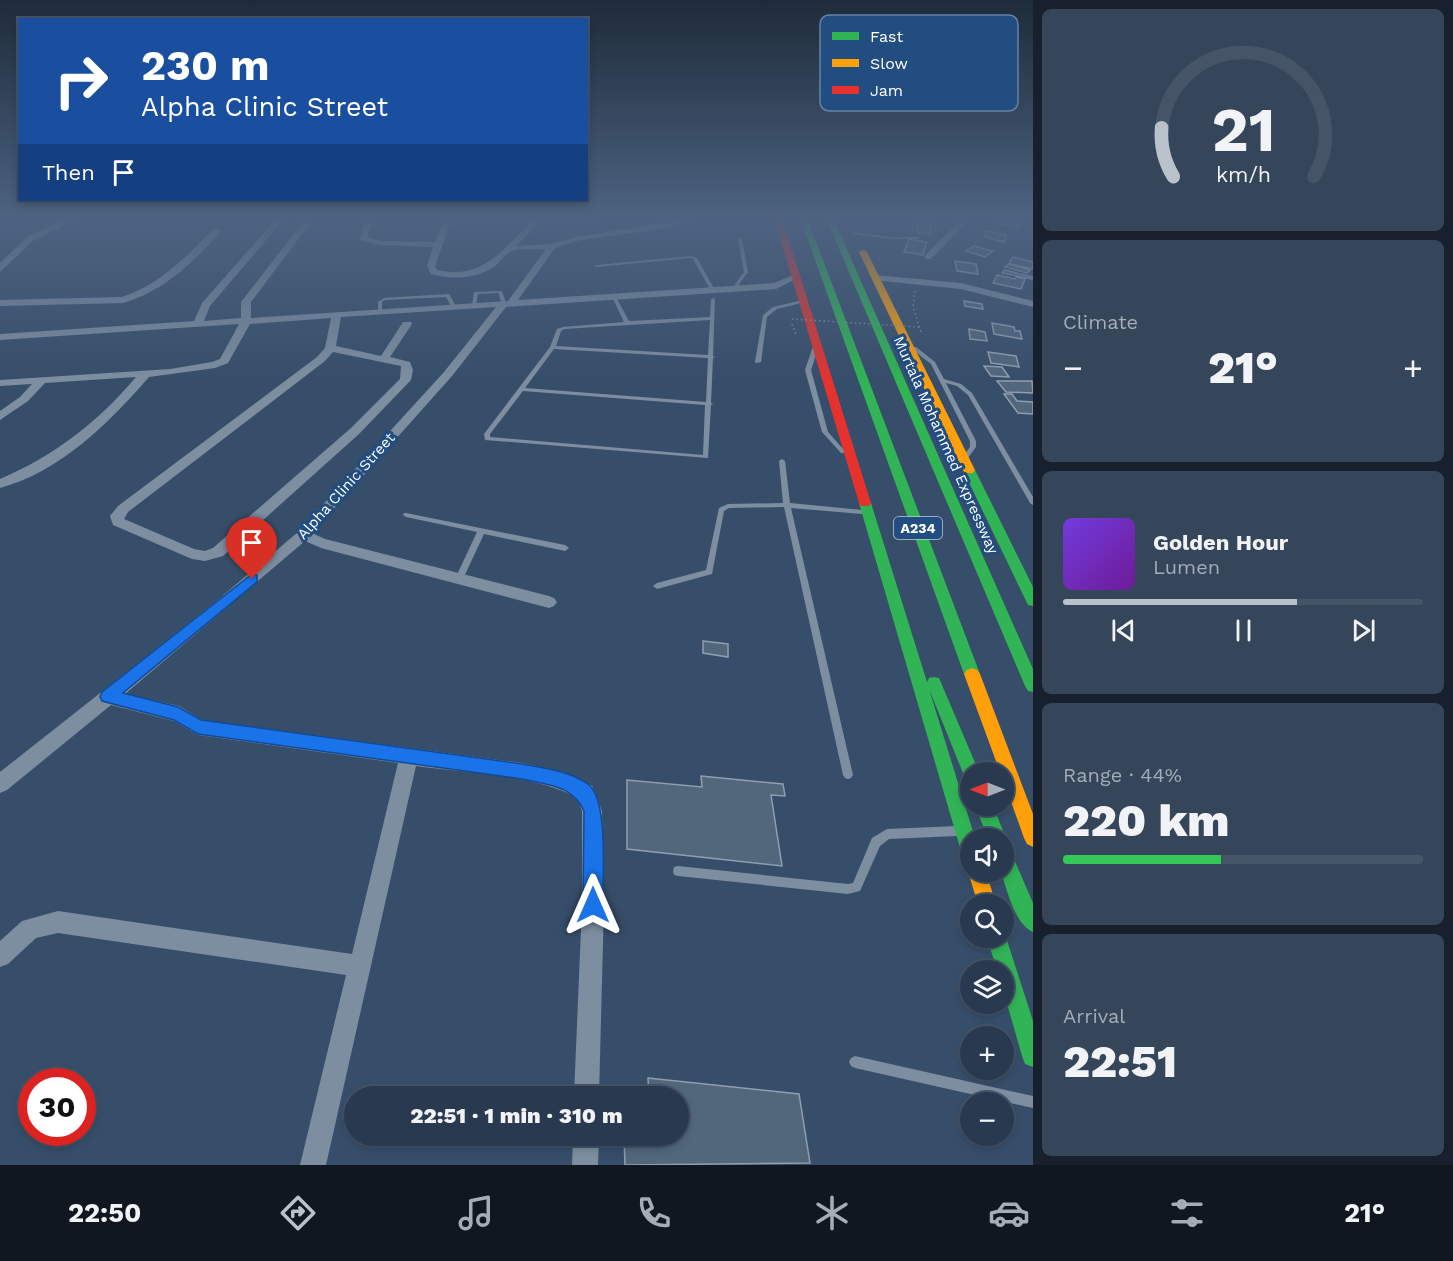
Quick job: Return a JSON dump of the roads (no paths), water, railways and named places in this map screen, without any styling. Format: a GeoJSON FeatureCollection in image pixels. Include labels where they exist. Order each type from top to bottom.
{"type":"FeatureCollection","features":[{"type":"Feature","properties":{"kind":"highway"},"geometry":{"type":"LineString","coordinates":[[795,272],[963,828]]}},
{"type":"Feature","properties":{"kind":"highway","name":"A234"},"geometry":{"type":"LineString","coordinates":[[822,272],[1033,838]]}},
{"type":"Feature","properties":{"kind":"highway","name":"Murtala Mohammed Expressway"},"geometry":{"type":"LineString","coordinates":[[853,272],[1033,686]]}},
{"type":"Feature","properties":{"kind":"highway","name":"Murtala Mohammed Expressway"},"geometry":{"type":"LineString","coordinates":[[873,272],[1033,602]]}},
{"type":"Feature","properties":{"kind":"highway"},"geometry":{"type":"LineString","coordinates":[[895,604],[942,700],[966,762]]}},
{"type":"Feature","properties":{"kind":"highway"},"geometry":{"type":"LineString","coordinates":[[1014,882],[1033,922]]}},
{"type":"Feature","properties":{"kind":"highway"},"geometry":{"type":"LineString","coordinates":[[1000,948],[1033,1056]]}},
{"type":"Feature","properties":{"kind":"street"},"geometry":{"type":"LineString","coordinates":[[0,303],[123,300],[141,296],[156,288],[173,272]]}},
{"type":"Feature","properties":{"kind":"street"},"geometry":{"type":"LineString","coordinates":[[198,324],[205,306],[234,272]]}},
{"type":"Feature","properties":{"kind":"street"},"geometry":{"type":"LineString","coordinates":[[0,383],[146,373],[215,365],[224,361],[246,321],[246,303],[269,272]]}},
{"type":"Feature","properties":{"kind":"street"},"geometry":{"type":"LineString","coordinates":[[436,272],[460,272]]}},
{"type":"Feature","properties":{"kind":"street","name":"Alpha Clinic Street"},"geometry":{"type":"LineString","coordinates":[[0,784],[303,535],[447,374],[532,272]]}},
{"type":"Feature","properties":{"kind":"street"},"geometry":{"type":"LineString","coordinates":[[0,337],[474,305],[713,294],[738,288],[776,286],[796,277]]}},
{"type":"Feature","properties":{"kind":"street"},"geometry":{"type":"LineString","coordinates":[[878,282],[916,289],[978,291]]}},
{"type":"Feature","properties":{"kind":"street"},"geometry":{"type":"LineString","coordinates":[[878,282],[961,286],[1033,304]]}},
{"type":"Feature","properties":{"kind":"street"},"geometry":{"type":"LineString","coordinates":[[776,286],[802,298]]}},
{"type":"Feature","properties":{"kind":"street"},"geometry":{"type":"LineString","coordinates":[[330,348],[406,364],[408,370],[405,380],[356,431],[218,552],[205,556],[192,554],[118,522],[117,516],[123,508],[321,359],[330,348],[337,314]]}},
{"type":"Feature","properties":{"kind":"street"},"geometry":{"type":"LineString","coordinates":[[383,360],[407,324]]}},
{"type":"Feature","properties":{"kind":"street"},"geometry":{"type":"LineString","coordinates":[[0,484],[60,453],[94,429],[118,407],[146,373]]}},
{"type":"Feature","properties":{"kind":"street"},"geometry":{"type":"LineString","coordinates":[[0,416],[24,399],[42,380]]}},
{"type":"Feature","properties":{"kind":"street"},"geometry":{"type":"LineString","coordinates":[[303,535],[321,543],[549,602]]}},
{"type":"Feature","properties":{"kind":"street"},"geometry":{"type":"LineString","coordinates":[[108,697],[178,714],[198,726],[522,771],[564,781],[585,792],[592,811],[593,905],[587,1086]]}},
{"type":"Feature","properties":{"kind":"street"},"geometry":{"type":"LineString","coordinates":[[313,1165],[409,757]]}},
{"type":"Feature","properties":{"kind":"street"},"geometry":{"type":"LineString","coordinates":[[0,956],[30,928],[58,922],[360,966]]}},
{"type":"Feature","properties":{"kind":"street"},"geometry":{"type":"LineString","coordinates":[[585,1165],[586,1146]]}},
{"type":"Feature","properties":{"kind":"lane"},"geometry":{"type":"LineString","coordinates":[[702,272],[713,294],[708,452],[706,457],[487,439],[487,434],[553,347],[559,330],[712,318]]}},
{"type":"Feature","properties":{"kind":"lane"},"geometry":{"type":"LineString","coordinates":[[738,288],[737,284],[746,272]]}},
{"type":"Feature","properties":{"kind":"lane"},"geometry":{"type":"LineString","coordinates":[[614,297],[627,323]]}},
{"type":"Feature","properties":{"kind":"lane"},"geometry":{"type":"LineString","coordinates":[[758,362],[765,316],[775,308],[802,298]]}},
{"type":"Feature","properties":{"kind":"lane"},"geometry":{"type":"LineString","coordinates":[[908,344],[933,363],[973,441],[973,447],[964,459]]}},
{"type":"Feature","properties":{"kind":"lane"},"geometry":{"type":"LineString","coordinates":[[553,347],[712,357]]}},
{"type":"Feature","properties":{"kind":"lane"},"geometry":{"type":"LineString","coordinates":[[942,380],[959,386],[970,394],[1033,503]]}},
{"type":"Feature","properties":{"kind":"lane"},"geometry":{"type":"LineString","coordinates":[[521,389],[710,404]]}},
{"type":"Feature","properties":{"kind":"lane"},"geometry":{"type":"LineString","coordinates":[[782,461],[787,505],[848,775]]}},
{"type":"Feature","properties":{"kind":"lane"},"geometry":{"type":"LineString","coordinates":[[657,586],[709,572],[721,510],[728,506],[787,505],[867,512]]}},
{"type":"Feature","properties":{"kind":"lane"},"geometry":{"type":"LineString","coordinates":[[406,515],[566,548]]}},
{"type":"Feature","properties":{"kind":"lane"},"geometry":{"type":"LineString","coordinates":[[459,579],[481,532]]}},
{"type":"Feature","properties":{"kind":"lane"},"geometry":{"type":"LineString","coordinates":[[678,871],[848,889],[856,887],[876,842],[887,834],[960,831]]}},
{"type":"Feature","properties":{"kind":"lane"},"geometry":{"type":"LineString","coordinates":[[855,1062],[1033,1102]]}}]}
